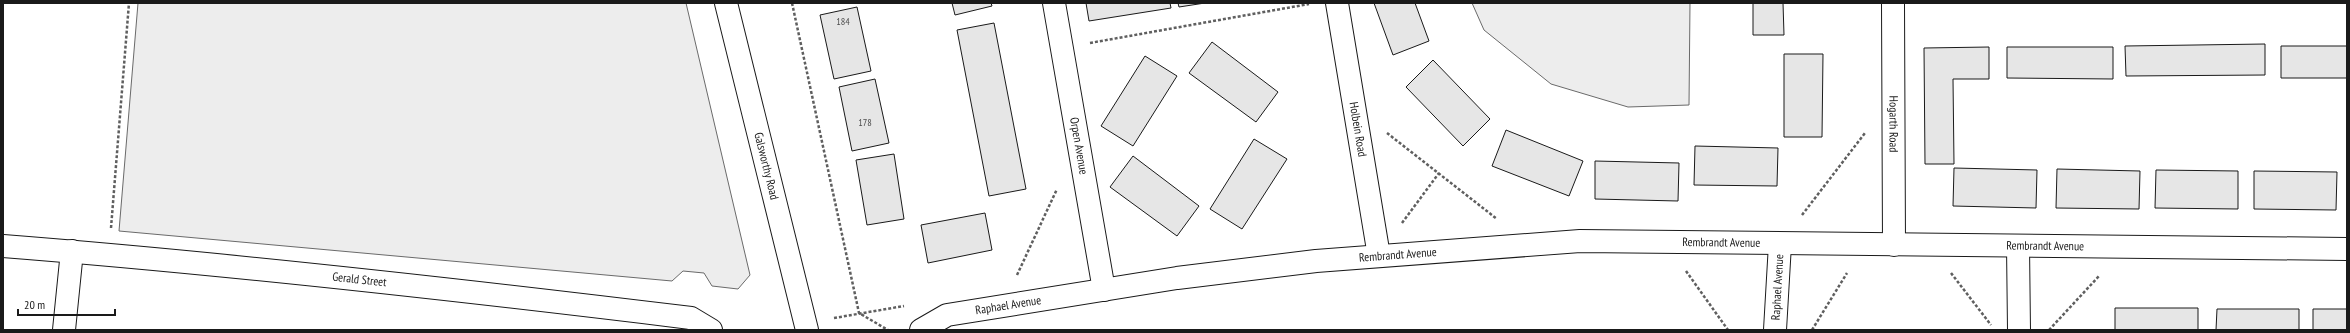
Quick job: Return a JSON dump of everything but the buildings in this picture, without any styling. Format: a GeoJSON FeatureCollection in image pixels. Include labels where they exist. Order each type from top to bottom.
{"type":"FeatureCollection","features":[{"type":"Feature","properties":{"kind":"street","name":"Galsworthy Road"},"geometry":{"type":"LineString","coordinates":[[726,3],[806,326]]}},
{"type":"Feature","properties":{"kind":"street","name":"Orpen Avenue"},"geometry":{"type":"LineString","coordinates":[[1054,3],[1102,290]]}},
{"type":"Feature","properties":{"kind":"street","name":"Holbein Road"},"geometry":{"type":"LineString","coordinates":[[1336,3],[1379,256]]}},
{"type":"Feature","properties":{"kind":"street","name":"Hogarth Road"},"geometry":{"type":"LineString","coordinates":[[1893,3],[1894,245]]}},
{"type":"Feature","properties":{"kind":"street","name":"Rembrandt Avenue"},"geometry":{"type":"LineString","coordinates":[[1102,290],[1316,261],[1580,242],[2347,249]]}},
{"type":"Feature","properties":{"kind":"street","name":"Raphael Avenue"},"geometry":{"type":"LineString","coordinates":[[1775,330],[1780,244]]}},
{"type":"Feature","properties":{"kind":"street","name":"Gerald Street"},"geometry":{"type":"LineString","coordinates":[[3,246],[72,251],[532,299],[691,318],[711,330]]}},
{"type":"Feature","properties":{"kind":"street"},"geometry":{"type":"LineString","coordinates":[[2018,246],[2019,330]]}},
{"type":"Feature","properties":{"kind":"street"},"geometry":{"type":"LineString","coordinates":[[64,330],[72,251]]}},
{"type":"Feature","properties":{"kind":"street","name":"Raphael Avenue"},"geometry":{"type":"LineString","coordinates":[[921,330],[946,315],[1102,290]]}},
{"type":"Feature","properties":{"kind":"path"},"geometry":{"type":"LineString","coordinates":[[108,255],[129,3]]}},
{"type":"Feature","properties":{"kind":"path"},"geometry":{"type":"LineString","coordinates":[[792,3],[859,313],[888,330]]}},
{"type":"Feature","properties":{"kind":"path"},"geometry":{"type":"LineString","coordinates":[[1062,48],[1313,3]]}},
{"type":"Feature","properties":{"kind":"path"},"geometry":{"type":"LineString","coordinates":[[1780,244],[1894,96]]}},
{"type":"Feature","properties":{"kind":"path"},"geometry":{"type":"LineString","coordinates":[[1354,107],[1530,245]]}},
{"type":"Feature","properties":{"kind":"path"},"geometry":{"type":"LineString","coordinates":[[1379,256],[1439,173]]}},
{"type":"Feature","properties":{"kind":"path"},"geometry":{"type":"LineString","coordinates":[[1003,305],[1059,184]]}},
{"type":"Feature","properties":{"kind":"path"},"geometry":{"type":"LineString","coordinates":[[1666,242],[1728,330]]}},
{"type":"Feature","properties":{"kind":"path"},"geometry":{"type":"LineString","coordinates":[[1812,330],[1865,244]]}},
{"type":"Feature","properties":{"kind":"path"},"geometry":{"type":"LineString","coordinates":[[1931,245],[1995,330]]}},
{"type":"Feature","properties":{"kind":"path"},"geometry":{"type":"LineString","coordinates":[[2049,330],[2126,247]]}},
{"type":"Feature","properties":{"kind":"path"},"geometry":{"type":"LineString","coordinates":[[806,326],[859,313],[905,306]]}},
{"type":"Feature","properties":{"kind":"shaded area"},"geometry":{"type":"Polygon","coordinates":[[[138,3],[686,3],[750,275],[738,289],[712,286],[704,273],[683,271],[672,281],[119,231],[138,3]]]}},
{"type":"Feature","properties":{"kind":"shaded area"},"geometry":{"type":"Polygon","coordinates":[[[1472,3],[1690,3],[1689,105],[1628,107],[1551,84],[1484,30],[1472,3]]]}}]}
